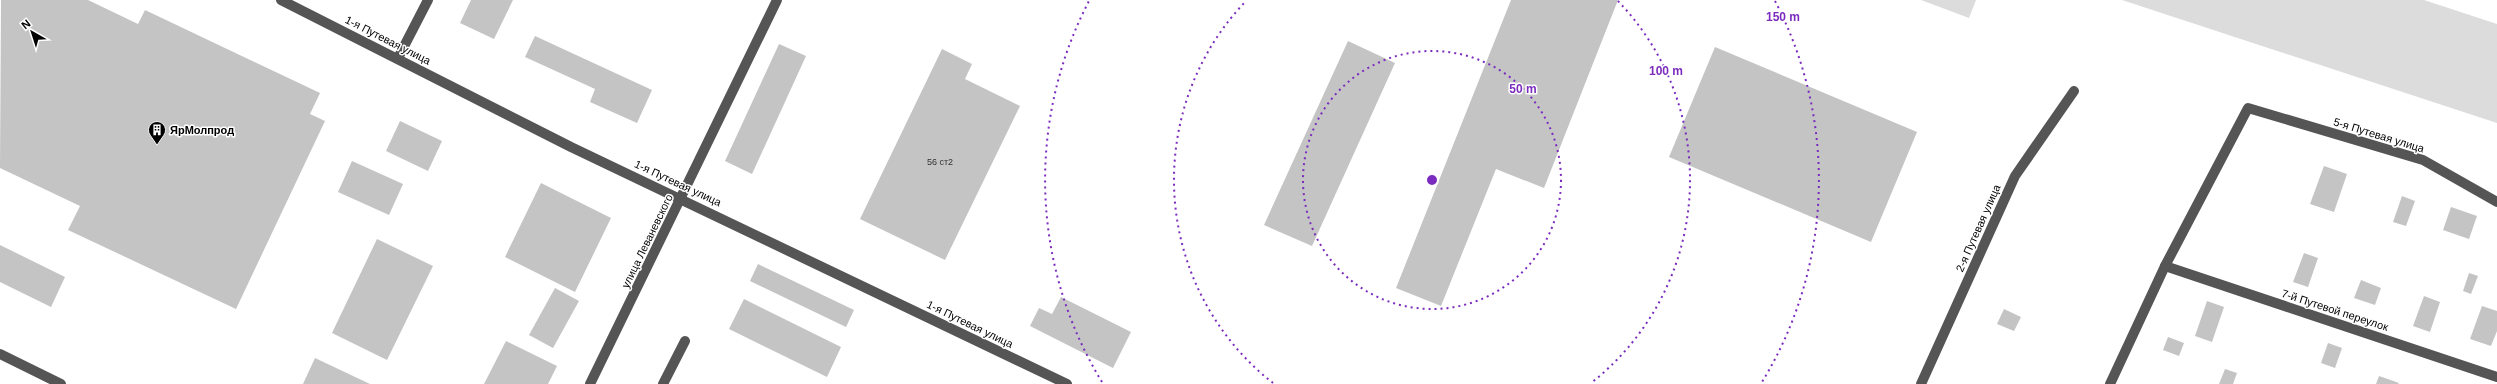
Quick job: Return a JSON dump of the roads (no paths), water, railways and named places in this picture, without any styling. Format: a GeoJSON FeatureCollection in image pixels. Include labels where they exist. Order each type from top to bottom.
{"type":"FeatureCollection","features":[{"type":"Feature","properties":{"kind":"street","name":"1-я Путевая улица"},"geometry":{"type":"LineString","coordinates":[[281,0],[571,147],[681,198],[1067,384]]}},
{"type":"Feature","properties":{"kind":"street"},"geometry":{"type":"LineString","coordinates":[[398,58],[428,0]]}},
{"type":"Feature","properties":{"kind":"street","name":"улица Леваневского"},"geometry":{"type":"LineString","coordinates":[[590,384],[777,0]]}},
{"type":"Feature","properties":{"kind":"street","name":"2-я Путевая улица"},"geometry":{"type":"LineString","coordinates":[[1921,384],[2015,176],[2074,91]]}},
{"type":"Feature","properties":{"kind":"street","name":"5-я Путевая улица"},"geometry":{"type":"LineString","coordinates":[[2165,266],[2248,108],[2423,160],[2497,202]]}},
{"type":"Feature","properties":{"kind":"street"},"geometry":{"type":"LineString","coordinates":[[2110,384],[2165,266]]}},
{"type":"Feature","properties":{"kind":"street","name":"7-й Путевой переулок"},"geometry":{"type":"LineString","coordinates":[[2165,266],[2497,377]]}},
{"type":"Feature","properties":{"kind":"street"},"geometry":{"type":"LineString","coordinates":[[663,384],[685,341]]}},
{"type":"Feature","properties":{"kind":"street"},"geometry":{"type":"LineString","coordinates":[[0,354],[61,384]]}},
{"type":"Feature","properties":{"kind":"place","name":"ЯрМолпрод"},"geometry":{"type":"Point","coordinates":[157,145]}}]}
